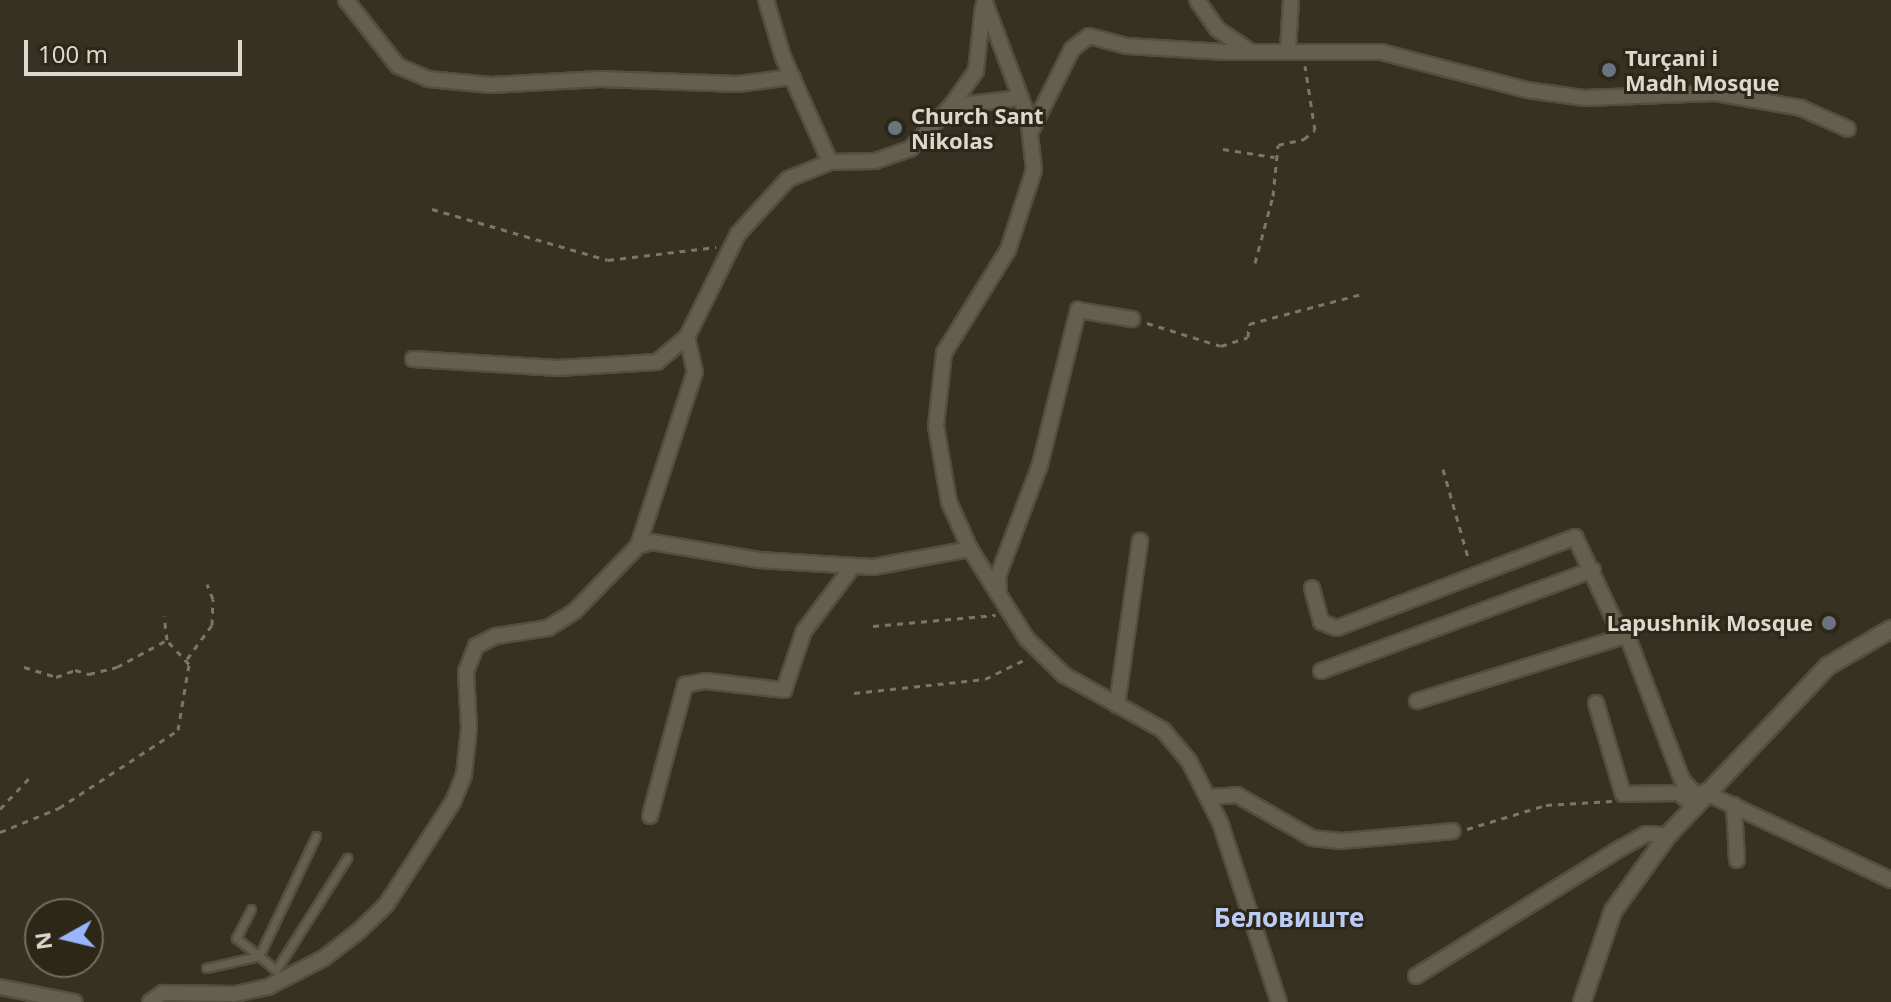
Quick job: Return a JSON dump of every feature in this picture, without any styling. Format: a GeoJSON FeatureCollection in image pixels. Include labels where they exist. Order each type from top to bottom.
{"type":"FeatureCollection","features":[{"type":"Feature","properties":{"kind":"street"},"geometry":{"type":"LineString","coordinates":[[346,0],[398,66],[428,79],[491,85],[600,79],[738,84],[793,77]]}},
{"type":"Feature","properties":{"kind":"street"},"geometry":{"type":"LineString","coordinates":[[766,0],[793,77],[830,162]]}},
{"type":"Feature","properties":{"kind":"street"},"geometry":{"type":"LineString","coordinates":[[984,0],[1032,129],[1034,170],[1019,226],[991,282],[950,340],[940,374],[936,426],[941,472],[953,516],[1009,613],[1039,652],[1064,675],[1171,737],[1210,797],[1279,1002]]}},
{"type":"Feature","properties":{"kind":"street"},"geometry":{"type":"LineString","coordinates":[[413,359],[558,368],[637,367],[670,354],[687,337],[734,243],[788,179],[830,162],[875,161],[910,149],[951,106],[976,71],[984,0]]}},
{"type":"Feature","properties":{"kind":"street"},"geometry":{"type":"LineString","coordinates":[[1291,0],[1293,50]]}},
{"type":"Feature","properties":{"kind":"street"},"geometry":{"type":"LineString","coordinates":[[1199,2],[1217,29],[1250,51]]}},
{"type":"Feature","properties":{"kind":"street"},"geometry":{"type":"LineString","coordinates":[[1032,129],[1072,49],[1089,36],[1127,46],[1381,52],[1527,90],[1585,98],[1715,93],[1801,108],[1848,129]]}},
{"type":"Feature","properties":{"kind":"street"},"geometry":{"type":"LineString","coordinates":[[951,106],[1021,98]]}},
{"type":"Feature","properties":{"kind":"street"},"geometry":{"type":"LineString","coordinates":[[999,594],[998,576],[1040,465],[1078,310],[1132,319]]}},
{"type":"Feature","properties":{"kind":"street"},"geometry":{"type":"LineString","coordinates":[[150,1002],[163,993],[235,994],[324,958],[386,905],[453,802],[468,758],[466,672],[476,646],[496,636],[548,628],[574,612],[638,546],[695,372],[687,337]]}},
{"type":"Feature","properties":{"kind":"street"},"geometry":{"type":"LineString","coordinates":[[1312,588],[1321,622],[1337,628],[1575,537],[1614,620],[1627,635],[1682,780],[1699,798]]}},
{"type":"Feature","properties":{"kind":"street"},"geometry":{"type":"LineString","coordinates":[[1117,705],[1140,541]]}},
{"type":"Feature","properties":{"kind":"street"},"geometry":{"type":"LineString","coordinates":[[638,546],[652,542],[759,560],[853,566],[970,549]]}},
{"type":"Feature","properties":{"kind":"street"},"geometry":{"type":"LineString","coordinates":[[650,816],[685,685],[706,681],[784,690],[804,631],[853,566]]}},
{"type":"Feature","properties":{"kind":"street"},"geometry":{"type":"LineString","coordinates":[[1321,671],[1593,570]]}},
{"type":"Feature","properties":{"kind":"street"},"geometry":{"type":"LineString","coordinates":[[1582,1002],[1613,911],[1668,835],[1699,798],[1828,666],[1891,629]]}},
{"type":"Feature","properties":{"kind":"street"},"geometry":{"type":"LineString","coordinates":[[1417,701],[1627,635]]}},
{"type":"Feature","properties":{"kind":"street"},"geometry":{"type":"LineString","coordinates":[[1596,703],[1623,794],[1679,793],[1734,805],[1891,880]]}},
{"type":"Feature","properties":{"kind":"street"},"geometry":{"type":"LineString","coordinates":[[1210,797],[1237,795],[1312,838],[1341,841],[1453,831]]}},
{"type":"Feature","properties":{"kind":"street"},"geometry":{"type":"LineString","coordinates":[[1734,805],[1737,860]]}},
{"type":"Feature","properties":{"kind":"street"},"geometry":{"type":"LineString","coordinates":[[1416,976],[1646,834],[1668,835]]}},
{"type":"Feature","properties":{"kind":"street"},"geometry":{"type":"LineString","coordinates":[[0,987],[74,1002]]}},
{"type":"Feature","properties":{"kind":"lane"},"geometry":{"type":"LineString","coordinates":[[259,956],[316,836]]}},
{"type":"Feature","properties":{"kind":"lane"},"geometry":{"type":"LineString","coordinates":[[251,909],[236,938],[279,976],[347,858]]}},
{"type":"Feature","properties":{"kind":"lane"},"geometry":{"type":"LineString","coordinates":[[206,968],[259,956]]}},
{"type":"Feature","properties":{"kind":"path"},"geometry":{"type":"LineString","coordinates":[[1255,263],[1273,196],[1278,145],[1304,139],[1315,130],[1307,72],[1293,50]]}},
{"type":"Feature","properties":{"kind":"path"},"geometry":{"type":"LineString","coordinates":[[1223,149],[1276,158]]}},
{"type":"Feature","properties":{"kind":"path"},"geometry":{"type":"LineString","coordinates":[[432,209],[608,260],[675,256],[734,243]]}},
{"type":"Feature","properties":{"kind":"path"},"geometry":{"type":"LineString","coordinates":[[1132,319],[1182,338],[1221,346],[1248,337],[1249,324],[1362,294]]}},
{"type":"Feature","properties":{"kind":"path"},"geometry":{"type":"LineString","coordinates":[[1443,469],[1474,574]]}},
{"type":"Feature","properties":{"kind":"path"},"geometry":{"type":"LineString","coordinates":[[0,832],[59,808],[169,739],[182,718],[187,659],[212,625],[207,584]]}},
{"type":"Feature","properties":{"kind":"path"},"geometry":{"type":"LineString","coordinates":[[873,626],[1009,613]]}},
{"type":"Feature","properties":{"kind":"path"},"geometry":{"type":"LineString","coordinates":[[164,616],[167,640],[187,659]]}},
{"type":"Feature","properties":{"kind":"path"},"geometry":{"type":"LineString","coordinates":[[24,667],[56,677],[75,670],[89,674],[117,667],[167,640]]}},
{"type":"Feature","properties":{"kind":"path"},"geometry":{"type":"LineString","coordinates":[[854,693],[985,679],[1039,652]]}},
{"type":"Feature","properties":{"kind":"path"},"geometry":{"type":"LineString","coordinates":[[0,809],[32,775]]}},
{"type":"Feature","properties":{"kind":"path"},"geometry":{"type":"LineString","coordinates":[[1453,831],[1561,803],[1622,801]]}},
{"type":"Feature","properties":{"kind":"place","name":"Turçani i Madh Mosque"},"geometry":{"type":"Point","coordinates":[1609,70]}},
{"type":"Feature","properties":{"kind":"place","name":"Church Sant Nikolas"},"geometry":{"type":"Point","coordinates":[895,128]}},
{"type":"Feature","properties":{"kind":"place","name":"Lapushnik Mosque"},"geometry":{"type":"Point","coordinates":[1829,623]}},
{"type":"Feature","properties":{"kind":"district","name":"Беловиште"},"geometry":{"type":"Point","coordinates":[1289,918]}}]}
